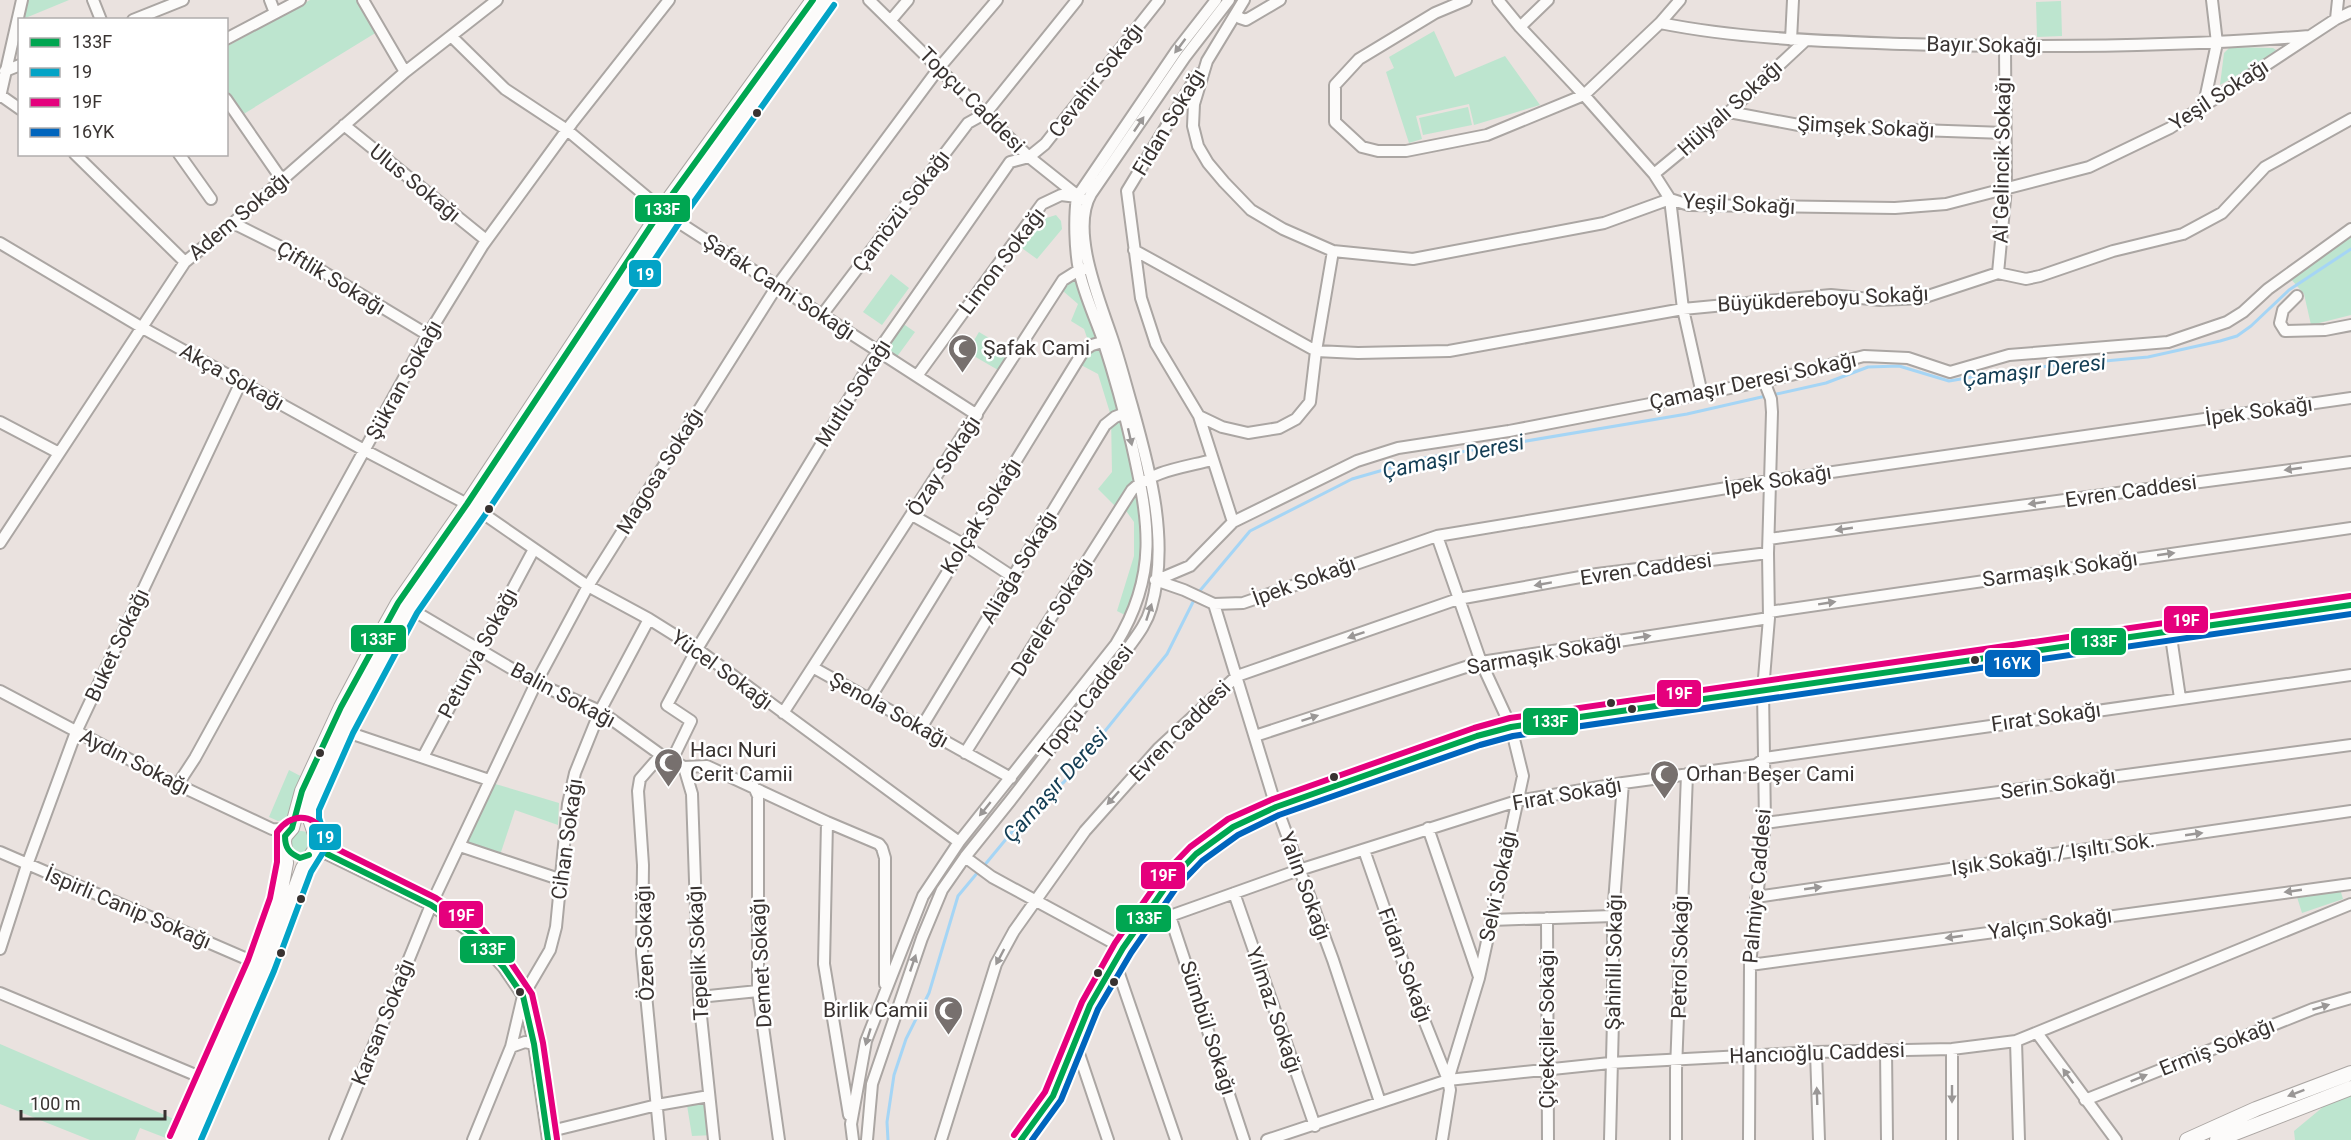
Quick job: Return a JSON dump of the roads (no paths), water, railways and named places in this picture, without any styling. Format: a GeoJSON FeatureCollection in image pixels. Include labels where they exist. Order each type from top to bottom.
{"type":"FeatureCollection","features":[{"type":"Feature","properties":{"kind":"main road"},"geometry":{"type":"LineString","coordinates":[[191,1140],[316,848],[310,808],[345,729],[409,608],[666,214],[813,0]]}},
{"type":"Feature","properties":{"kind":"main road"},"geometry":{"type":"LineString","coordinates":[[666,214],[827,0]]}},
{"type":"Feature","properties":{"kind":"main road"},"geometry":{"type":"LineString","coordinates":[[178,1140],[256,963],[279,900],[284,878],[288,836],[302,791],[341,707],[398,603],[473,507]]}},
{"type":"Feature","properties":{"kind":"main road"},"geometry":{"type":"LineString","coordinates":[[288,836],[307,827],[316,848]]}},
{"type":"Feature","properties":{"kind":"main road"},"geometry":{"type":"LineString","coordinates":[[288,836],[295,857],[300,858],[316,848]]}},
{"type":"Feature","properties":{"kind":"main road"},"geometry":{"type":"LineString","coordinates":[[2187,1140],[2256,1109],[2351,1073]]}},
{"type":"Feature","properties":{"kind":"main road"},"geometry":{"type":"LineString","coordinates":[[2217,1140],[2351,1088]]}},
{"type":"Feature","properties":{"kind":"street"},"geometry":{"type":"LineString","coordinates":[[18,108],[0,96],[22,0]]}},
{"type":"Feature","properties":{"kind":"street"},"geometry":{"type":"LineString","coordinates":[[93,0],[100,18]]}},
{"type":"Feature","properties":{"kind":"street"},"geometry":{"type":"LineString","coordinates":[[138,18],[183,0]]}},
{"type":"Feature","properties":{"kind":"street"},"geometry":{"type":"LineString","coordinates":[[270,0],[275,13]]}},
{"type":"Feature","properties":{"kind":"street"},"geometry":{"type":"LineString","coordinates":[[228,38],[300,0]]}},
{"type":"Feature","properties":{"kind":"street"},"geometry":{"type":"LineString","coordinates":[[363,0],[405,72]]}},
{"type":"Feature","properties":{"kind":"street","name":"Adem Sokağı"},"geometry":{"type":"LineString","coordinates":[[0,543],[185,262],[233,223],[405,72],[497,0]]}},
{"type":"Feature","properties":{"kind":"street","name":"Şükran Sokağı"},"geometry":{"type":"LineString","coordinates":[[178,784],[201,747],[428,335],[486,240],[567,130],[669,0]]}},
{"type":"Feature","properties":{"kind":"street","name":"Topçu Caddesi"},"geometry":{"type":"LineString","coordinates":[[867,1140],[872,1084],[921,938],[938,899],[1010,801],[1131,645],[1146,622],[1151,609],[1159,554],[1156,512],[1145,480],[1129,411],[1108,340],[1084,269],[1075,210],[1082,200],[1029,157],[869,0]]}},
{"type":"Feature","properties":{"kind":"street"},"geometry":{"type":"LineString","coordinates":[[891,20],[908,0]]}},
{"type":"Feature","properties":{"kind":"street","name":"Magosa Sokağı"},"geometry":{"type":"LineString","coordinates":[[431,905],[536,683],[588,586],[777,286],[939,68],[997,0]]}},
{"type":"Feature","properties":{"kind":"street","name":"Çamözü Sokağı"},"geometry":{"type":"LineString","coordinates":[[822,315],[968,123],[986,113],[1077,0]]}},
{"type":"Feature","properties":{"kind":"street","name":"Cevahir Sokağı"},"geometry":{"type":"LineString","coordinates":[[1029,157],[1045,144],[1159,0]]}},
{"type":"Feature","properties":{"kind":"street"},"geometry":{"type":"LineString","coordinates":[[1082,200],[1177,50],[1216,0]]}},
{"type":"Feature","properties":{"kind":"street"},"geometry":{"type":"LineString","coordinates":[[1082,200],[1229,0]]}},
{"type":"Feature","properties":{"kind":"street","name":"Yeşil Sokağı"},"geometry":{"type":"LineString","coordinates":[[1244,0],[1207,60],[1194,104],[1193,126],[1198,146],[1208,163],[1251,210],[1283,229],[1333,251],[1413,259],[1604,223],[1670,200],[1689,205],[1895,208],[1946,204],[2089,167],[2170,128],[2336,19],[2351,12]]}},
{"type":"Feature","properties":{"kind":"street"},"geometry":{"type":"LineString","coordinates":[[1236,14],[1246,20],[1280,0]]}},
{"type":"Feature","properties":{"kind":"street"},"geometry":{"type":"LineString","coordinates":[[1466,0],[1435,13],[1359,59],[1335,86],[1335,122],[1362,147],[1378,151],[1406,151],[1487,135],[1584,95],[1660,23],[1680,0]]}},
{"type":"Feature","properties":{"kind":"street"},"geometry":{"type":"LineString","coordinates":[[1498,0],[1654,174],[1670,200],[1683,309],[1702,394]]}},
{"type":"Feature","properties":{"kind":"street"},"geometry":{"type":"LineString","coordinates":[[1520,27],[1548,0]]}},
{"type":"Feature","properties":{"kind":"street"},"geometry":{"type":"LineString","coordinates":[[1791,40],[1793,0]]}},
{"type":"Feature","properties":{"kind":"street"},"geometry":{"type":"LineString","coordinates":[[2204,104],[2217,43],[2212,0]]}},
{"type":"Feature","properties":{"kind":"street"},"geometry":{"type":"LineString","coordinates":[[2336,19],[2338,0]]}},
{"type":"Feature","properties":{"kind":"street","name":"Bayır Sokağı"},"geometry":{"type":"LineString","coordinates":[[1660,23],[1693,30],[1791,40],[2005,46],[2217,43],[2310,36]]}},
{"type":"Feature","properties":{"kind":"street","name":"Şafak Cami Sokağı"},"geometry":{"type":"LineString","coordinates":[[451,36],[505,89],[567,130],[666,214],[977,415]]}},
{"type":"Feature","properties":{"kind":"street","name":"Hülyalı Sokağı"},"geometry":{"type":"LineString","coordinates":[[1654,174],[1729,112],[1805,40]]}},
{"type":"Feature","properties":{"kind":"street","name":"Al Gelincik Sokağı"},"geometry":{"type":"LineString","coordinates":[[1998,273],[2006,188],[2005,46]]}},
{"type":"Feature","properties":{"kind":"street","name":"Fidan Sokağı"},"geometry":{"type":"LineString","coordinates":[[1207,60],[1127,191],[1141,298],[1156,344],[1199,416],[1233,522]]}},
{"type":"Feature","properties":{"kind":"street"},"geometry":{"type":"LineString","coordinates":[[5,71],[18,66]]}},
{"type":"Feature","properties":{"kind":"street"},"geometry":{"type":"LineString","coordinates":[[228,102],[282,180]]}},
{"type":"Feature","properties":{"kind":"street","name":"Şimşek Sokağı"},"geometry":{"type":"LineString","coordinates":[[1729,112],[1804,126],[2005,133]]}},
{"type":"Feature","properties":{"kind":"street","name":"Büyükdereboyu Sokağı"},"geometry":{"type":"LineString","coordinates":[[1134,250],[1316,351],[1358,353],[1449,351],[1683,309],[1831,295],[1880,300],[1922,298],[1998,273],[2025,279],[2040,276],[2113,251],[2183,234],[2222,213],[2265,167],[2351,120]]}},
{"type":"Feature","properties":{"kind":"street","name":"Ulus Sokağı"},"geometry":{"type":"LineString","coordinates":[[344,125],[486,240]]}},
{"type":"Feature","properties":{"kind":"street"},"geometry":{"type":"LineString","coordinates":[[77,156],[185,262]]}},
{"type":"Feature","properties":{"kind":"street"},"geometry":{"type":"LineString","coordinates":[[180,156],[212,199]]}},
{"type":"Feature","properties":{"kind":"street","name":"Mutlu Sokağı"},"geometry":{"type":"LineString","coordinates":[[672,760],[691,722],[667,705],[697,649],[878,351],[1010,162],[1029,157]]}},
{"type":"Feature","properties":{"kind":"street","name":"Limon Sokağı"},"geometry":{"type":"LineString","coordinates":[[917,376],[1042,204],[1061,195],[1082,200]]}},
{"type":"Feature","properties":{"kind":"street","name":"Çiftlik Sokağı"},"geometry":{"type":"LineString","coordinates":[[233,223],[287,250],[428,335]]}},
{"type":"Feature","properties":{"kind":"street","name":"Çamaşır Deresi Sokağı"},"geometry":{"type":"LineString","coordinates":[[1156,580],[1190,566],[1233,522],[1357,461],[1398,448],[1509,431],[1765,384],[1864,356],[1908,358],[1950,372],[2009,355],[2168,342],[2227,322],[2243,312],[2268,289],[2351,229]]}},
{"type":"Feature","properties":{"kind":"street","name":"Akça Sokağı"},"geometry":{"type":"LineString","coordinates":[[0,243],[141,327],[364,450],[473,507]]}},
{"type":"Feature","properties":{"kind":"street"},"geometry":{"type":"LineString","coordinates":[[1199,416],[1222,427],[1248,433],[1279,428],[1296,418],[1310,402],[1333,251]]}},
{"type":"Feature","properties":{"kind":"street","name":"Özay Sokağı"},"geometry":{"type":"LineString","coordinates":[[814,668],[1063,280],[1084,269]]}},
{"type":"Feature","properties":{"kind":"street"},"geometry":{"type":"LineString","coordinates":[[2297,296],[2283,310],[2280,323],[2285,331],[2325,330],[2351,325]]}},
{"type":"Feature","properties":{"kind":"street","name":"Kolçak Sokağı"},"geometry":{"type":"LineString","coordinates":[[869,700],[1084,350],[1108,340]]}},
{"type":"Feature","properties":{"kind":"street","name":"Buket Sokağı"},"geometry":{"type":"LineString","coordinates":[[0,949],[27,866],[76,732],[241,382]]}},
{"type":"Feature","properties":{"kind":"street","name":"Palmiye Caddesi"},"geometry":{"type":"LineString","coordinates":[[1749,1140],[1750,965],[1765,823],[1763,690],[1769,615],[1771,399],[1765,384]]}},
{"type":"Feature","properties":{"kind":"street","name":"İpek Sokağı"},"geometry":{"type":"LineString","coordinates":[[1214,604],[1243,603],[1437,536],[1769,481],[2351,398]]}},
{"type":"Feature","properties":{"kind":"street","name":"Aliağa Sokağı"},"geometry":{"type":"LineString","coordinates":[[921,728],[1106,425],[1114,417],[1129,411]]}},
{"type":"Feature","properties":{"kind":"street"},"geometry":{"type":"LineString","coordinates":[[0,422],[59,453]]}},
{"type":"Feature","properties":{"kind":"street"},"geometry":{"type":"LineString","coordinates":[[1145,480],[1212,460]]}},
{"type":"Feature","properties":{"kind":"street","name":"Evren Caddesi"},"geometry":{"type":"LineString","coordinates":[[1769,539],[2351,462]]}},
{"type":"Feature","properties":{"kind":"street","name":"Topçu Caddesi"},"geometry":{"type":"LineString","coordinates":[[853,1140],[851,1124],[866,1041],[923,896],[959,842],[1116,644],[1131,619],[1143,579],[1148,550],[1145,480]]}},
{"type":"Feature","properties":{"kind":"street","name":"Dereler Sokağı"},"geometry":{"type":"LineString","coordinates":[[965,753],[1132,490],[1145,480]]}},
{"type":"Feature","properties":{"kind":"street","name":"Yücel Sokağı"},"geometry":{"type":"LineString","coordinates":[[473,507],[588,586],[650,619],[697,649],[959,842]]}},
{"type":"Feature","properties":{"kind":"street"},"geometry":{"type":"LineString","coordinates":[[912,515],[963,544],[1013,577]]}},
{"type":"Feature","properties":{"kind":"street","name":"Sarmaşık Sokağı"},"geometry":{"type":"LineString","coordinates":[[1255,736],[1481,662],[1769,615],[2351,528]]}},
{"type":"Feature","properties":{"kind":"street","name":"Selvi Sokağı"},"geometry":{"type":"LineString","coordinates":[[1437,536],[1481,662],[1511,727],[1523,776],[1479,978],[1448,1080],[1450,1090],[1442,1140]]}},
{"type":"Feature","properties":{"kind":"street","name":"Petunya Sokağı"},"geometry":{"type":"LineString","coordinates":[[423,757],[534,549]]}},
{"type":"Feature","properties":{"kind":"street","name":"Evren Caddesi"},"geometry":{"type":"LineString","coordinates":[[940,1140],[996,964],[1014,931],[1085,831],[1143,765],[1237,676],[1458,599],[1597,574],[1768,552]]}},
{"type":"Feature","properties":{"kind":"street"},"geometry":{"type":"LineString","coordinates":[[1143,579],[1156,580],[1214,604]]}},
{"type":"Feature","properties":{"kind":"street","name":"Yalın Sokağı"},"geometry":{"type":"LineString","coordinates":[[1214,604],[1276,807],[1333,960],[1380,1102]]}},
{"type":"Feature","properties":{"kind":"street"},"geometry":{"type":"LineString","coordinates":[[1021,1140],[1053,1096],[1090,1005],[1144,915],[1169,882],[1196,854],[1233,827],[1276,807],[1478,736],[1511,727],[2351,605]]}},
{"type":"Feature","properties":{"kind":"street","name":"Balin Sokağı"},"geometry":{"type":"LineString","coordinates":[[409,608],[536,683],[600,711],[661,755],[684,767],[707,766],[879,844],[884,852],[885,990]]}},
{"type":"Feature","properties":{"kind":"street","name":"Cihan Sokağı"},"geometry":{"type":"LineString","coordinates":[[473,1140],[511,1047],[523,996],[550,950],[556,927],[568,804],[575,773],[600,711],[650,619]]}},
{"type":"Feature","properties":{"kind":"street"},"geometry":{"type":"LineString","coordinates":[[2170,630],[2180,698]]}},
{"type":"Feature","properties":{"kind":"street","name":"Şenola Sokağı"},"geometry":{"type":"LineString","coordinates":[[783,713],[814,668],[1011,778]]}},
{"type":"Feature","properties":{"kind":"street","name":"Fırat Sokağı"},"geometry":{"type":"LineString","coordinates":[[1144,915],[1170,916],[1299,870],[1517,801],[1623,783],[1756,765],[1765,758],[2351,675]]}},
{"type":"Feature","properties":{"kind":"street","name":"Aydın Sokağı"},"geometry":{"type":"LineString","coordinates":[[0,691],[178,784],[288,836]]}},
{"type":"Feature","properties":{"kind":"street"},"geometry":{"type":"LineString","coordinates":[[345,729],[350,733],[489,780]]}},
{"type":"Feature","properties":{"kind":"street","name":"Serin Sokağı"},"geometry":{"type":"LineString","coordinates":[[1765,823],[2351,745]]}},
{"type":"Feature","properties":{"kind":"street","name":"Özen Sokağı"},"geometry":{"type":"LineString","coordinates":[[660,1140],[642,953],[643,865],[638,791],[640,779],[661,755]]}},
{"type":"Feature","properties":{"kind":"street","name":"Tepelik Sokağı"},"geometry":{"type":"LineString","coordinates":[[684,767],[692,794],[699,997],[714,1140]]}},
{"type":"Feature","properties":{"kind":"street","name":"Petrol Sokağı"},"geometry":{"type":"LineString","coordinates":[[1676,1140],[1687,774]]}},
{"type":"Feature","properties":{"kind":"street","name":"Şahinlil Sokağı"},"geometry":{"type":"LineString","coordinates":[[1610,1140],[1613,916],[1623,783]]}},
{"type":"Feature","properties":{"kind":"street","name":"Demet Sokağı"},"geometry":{"type":"LineString","coordinates":[[754,787],[758,796],[758,992],[780,1140]]}},
{"type":"Feature","properties":{"kind":"street","name":"Işık Sokağı / Işıltı Sok."},"geometry":{"type":"LineString","coordinates":[[1756,897],[2351,811]]}},
{"type":"Feature","properties":{"kind":"street"},"geometry":{"type":"LineString","coordinates":[[827,822],[824,964],[851,1124]]}},
{"type":"Feature","properties":{"kind":"street"},"geometry":{"type":"LineString","coordinates":[[1428,828],[1479,978]]}},
{"type":"Feature","properties":{"kind":"street"},"geometry":{"type":"LineString","coordinates":[[460,846],[559,879]]}},
{"type":"Feature","properties":{"kind":"street"},"geometry":{"type":"LineString","coordinates":[[316,848],[431,905],[476,936],[504,968],[523,996],[534,1044],[548,1136],[657,1105],[709,1096]]}},
{"type":"Feature","properties":{"kind":"street","name":"Fidan Sokağı"},"geometry":{"type":"LineString","coordinates":[[1364,850],[1418,1005],[1448,1080]]}},
{"type":"Feature","properties":{"kind":"street","name":"İspirli Canip Sokağı"},"geometry":{"type":"LineString","coordinates":[[0,852],[27,866],[256,963]]}},
{"type":"Feature","properties":{"kind":"street"},"geometry":{"type":"LineString","coordinates":[[967,859],[992,877],[1123,948]]}},
{"type":"Feature","properties":{"kind":"street","name":"Yalçın Sokağı"},"geometry":{"type":"LineString","coordinates":[[1750,965],[2351,884]]}},
{"type":"Feature","properties":{"kind":"street","name":"Yılmaz Sokağı"},"geometry":{"type":"LineString","coordinates":[[1234,893],[1315,1126]]}},
{"type":"Feature","properties":{"kind":"street","name":"Hancıoğlu Caddesi"},"geometry":{"type":"LineString","coordinates":[[1267,1140],[1315,1126],[1448,1080],[1610,1063],[1816,1052],[1952,1049],[2016,1041],[2351,904]]}},
{"type":"Feature","properties":{"kind":"street","name":"Karsan Sokağı"},"geometry":{"type":"LineString","coordinates":[[335,1140],[431,905]]}},
{"type":"Feature","properties":{"kind":"street","name":"Sümbül Sokağı"},"geometry":{"type":"LineString","coordinates":[[1170,916],[1244,1140]]}},
{"type":"Feature","properties":{"kind":"street"},"geometry":{"type":"LineString","coordinates":[[1491,920],[1613,916]]}},
{"type":"Feature","properties":{"kind":"street","name":"Çiçekçiler Sokağı"},"geometry":{"type":"LineString","coordinates":[[1547,918],[1548,1140]]}},
{"type":"Feature","properties":{"kind":"street"},"geometry":{"type":"LineString","coordinates":[[1115,962],[1176,1140]]}},
{"type":"Feature","properties":{"kind":"street"},"geometry":{"type":"LineString","coordinates":[[699,997],[758,992]]}},
{"type":"Feature","properties":{"kind":"street"},"geometry":{"type":"LineString","coordinates":[[0,993],[205,1080]]}},
{"type":"Feature","properties":{"kind":"street","name":"Ermiş Sokağı"},"geometry":{"type":"LineString","coordinates":[[2085,1100],[2313,1009],[2351,998]]}},
{"type":"Feature","properties":{"kind":"street"},"geometry":{"type":"LineString","coordinates":[[2037,1033],[2116,1140]]}},
{"type":"Feature","properties":{"kind":"street"},"geometry":{"type":"LineString","coordinates":[[2016,1041],[2019,1140]]}},
{"type":"Feature","properties":{"kind":"street"},"geometry":{"type":"LineString","coordinates":[[511,1047],[525,1042],[534,1044]]}},
{"type":"Feature","properties":{"kind":"street"},"geometry":{"type":"LineString","coordinates":[[1075,1042],[1108,1140]]}},
{"type":"Feature","properties":{"kind":"street"},"geometry":{"type":"LineString","coordinates":[[1952,1049],[1952,1140]]}},
{"type":"Feature","properties":{"kind":"street"},"geometry":{"type":"LineString","coordinates":[[1886,1050],[1887,1140]]}},
{"type":"Feature","properties":{"kind":"street"},"geometry":{"type":"LineString","coordinates":[[1816,1052],[1819,1140]]}},
{"type":"Feature","properties":{"kind":"waterway","name":"Çamaşır Deresi"},"geometry":{"type":"LineString","coordinates":[[1772,395],[1826,383],[1868,367],[1899,366],[1949,381],[2019,369],[2148,357],[2220,341],[2237,336],[2289,290],[2351,249]]}},
{"type":"Feature","properties":{"kind":"waterway","name":"Çamaşır Deresi"},"geometry":{"type":"LineString","coordinates":[[1198,593],[1250,531],[1352,479],[1425,458],[1687,414],[1766,396]]}},
{"type":"Feature","properties":{"kind":"waterway","name":"Çamaşır Deresi"},"geometry":{"type":"LineString","coordinates":[[983,867],[1030,810],[1064,782],[1167,654],[1195,598]]}},
{"type":"Feature","properties":{"kind":"waterway","name":"Çamaşır Deresi"},"geometry":{"type":"LineString","coordinates":[[888,1140],[887,1122],[894,1075],[906,1039],[929,993],[958,896],[978,872]]}},
{"type":"Feature","properties":{"kind":"place","name":"Şafak Cami"},"geometry":{"type":"Point","coordinates":[962,374]}},
{"type":"Feature","properties":{"kind":"place","name":"Hacı Nuri Cerit Camii"},"geometry":{"type":"Point","coordinates":[669,788]}},
{"type":"Feature","properties":{"kind":"place","name":"Orhan Beşer Cami"},"geometry":{"type":"Point","coordinates":[1665,800]}},
{"type":"Feature","properties":{"kind":"place","name":"Birlik Camii"},"geometry":{"type":"Point","coordinates":[949,1036]}}]}
